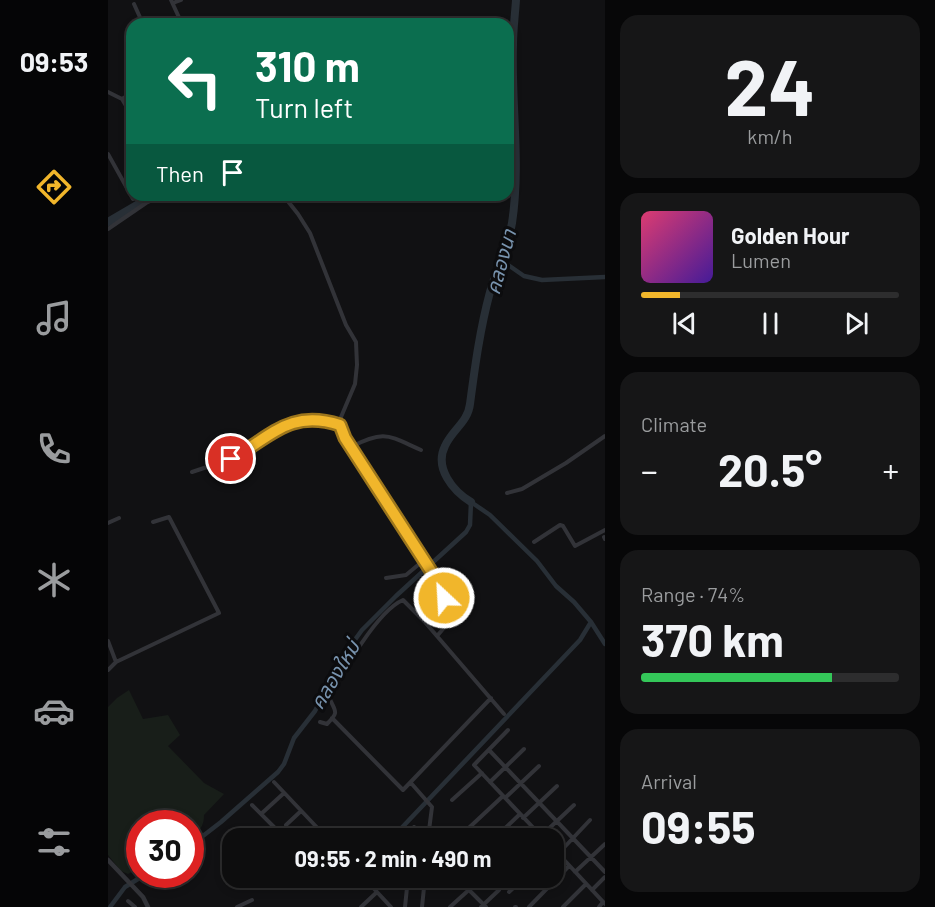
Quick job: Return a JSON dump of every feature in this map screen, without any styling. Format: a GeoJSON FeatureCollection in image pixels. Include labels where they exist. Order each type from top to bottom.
{"type":"FeatureCollection","features":[{"type":"Feature","properties":{"kind":"street"},"geometry":{"type":"LineString","coordinates":[[179,18],[172,2],[181,0]]}},
{"type":"Feature","properties":{"kind":"street"},"geometry":{"type":"LineString","coordinates":[[134,4],[140,18]]}},
{"type":"Feature","properties":{"kind":"street"},"geometry":{"type":"LineString","coordinates":[[108,92],[122,99],[126,106]]}},
{"type":"Feature","properties":{"kind":"street"},"geometry":{"type":"LineString","coordinates":[[122,99],[126,97]]}},
{"type":"Feature","properties":{"kind":"street"},"geometry":{"type":"LineString","coordinates":[[108,154],[126,186]]}},
{"type":"Feature","properties":{"kind":"street"},"geometry":{"type":"LineString","coordinates":[[108,229],[148,201]]}},
{"type":"Feature","properties":{"kind":"street"},"geometry":{"type":"LineString","coordinates":[[288,201],[310,233],[346,325],[356,342],[355,384],[341,421],[342,434],[445,595],[424,621]]}},
{"type":"Feature","properties":{"kind":"street"},"geometry":{"type":"LineString","coordinates":[[192,472],[231,459],[272,432],[302,421],[341,421]]}},
{"type":"Feature","properties":{"kind":"street"},"geometry":{"type":"LineString","coordinates":[[351,447],[369,438],[389,435],[421,450]]}},
{"type":"Feature","properties":{"kind":"street"},"geometry":{"type":"LineString","coordinates":[[507,493],[522,489],[566,463],[605,435]]}},
{"type":"Feature","properties":{"kind":"street"},"geometry":{"type":"LineString","coordinates":[[108,523],[119,518]]}},
{"type":"Feature","properties":{"kind":"street"},"geometry":{"type":"LineString","coordinates":[[108,670],[116,662],[219,613],[169,518],[153,522]]}},
{"type":"Feature","properties":{"kind":"street"},"geometry":{"type":"LineString","coordinates":[[534,542],[560,525],[563,526],[575,546],[605,530]]}},
{"type":"Feature","properties":{"kind":"street"},"geometry":{"type":"LineString","coordinates":[[386,578],[406,575],[425,562]]}},
{"type":"Feature","properties":{"kind":"street"},"geometry":{"type":"LineString","coordinates":[[437,636],[461,608],[447,589]]}},
{"type":"Feature","properties":{"kind":"street"},"geometry":{"type":"LineString","coordinates":[[320,722],[327,724],[337,711],[329,697],[355,652],[391,607],[403,600],[504,714]]}},
{"type":"Feature","properties":{"kind":"street"},"geometry":{"type":"LineString","coordinates":[[108,641],[116,662]]}},
{"type":"Feature","properties":{"kind":"street"},"geometry":{"type":"LineString","coordinates":[[332,718],[403,790],[491,698]]}},
{"type":"Feature","properties":{"kind":"street"},"geometry":{"type":"LineString","coordinates":[[508,730],[474,765],[533,828]]}},
{"type":"Feature","properties":{"kind":"street"},"geometry":{"type":"LineString","coordinates":[[490,782],[524,749]]}},
{"type":"Feature","properties":{"kind":"street"},"geometry":{"type":"LineString","coordinates":[[489,750],[605,872]]}},
{"type":"Feature","properties":{"kind":"street"},"geometry":{"type":"LineString","coordinates":[[469,828],[539,766]]}},
{"type":"Feature","properties":{"kind":"street"},"geometry":{"type":"LineString","coordinates":[[452,800],[482,773]]}},
{"type":"Feature","properties":{"kind":"street"},"geometry":{"type":"LineString","coordinates":[[274,782],[317,828]]}},
{"type":"Feature","properties":{"kind":"street"},"geometry":{"type":"LineString","coordinates":[[411,783],[432,807],[430,828]]}},
{"type":"Feature","properties":{"kind":"street"},"geometry":{"type":"LineString","coordinates":[[507,828],[557,786]]}},
{"type":"Feature","properties":{"kind":"street"},"geometry":{"type":"LineString","coordinates":[[261,814],[284,793]]}},
{"type":"Feature","properties":{"kind":"street"},"geometry":{"type":"LineString","coordinates":[[252,805],[274,827]]}},
{"type":"Feature","properties":{"kind":"street"},"geometry":{"type":"LineString","coordinates":[[550,828],[574,805]]}},
{"type":"Feature","properties":{"kind":"street"},"geometry":{"type":"LineString","coordinates":[[286,825],[301,811]]}},
{"type":"Feature","properties":{"kind":"street"},"geometry":{"type":"LineString","coordinates":[[564,848],[591,820]]}},
{"type":"Feature","properties":{"kind":"street"},"geometry":{"type":"LineString","coordinates":[[575,872],[605,843]]}},
{"type":"Feature","properties":{"kind":"street"},"geometry":{"type":"LineString","coordinates":[[108,860],[143,897],[148,907]]}},
{"type":"Feature","properties":{"kind":"street"},"geometry":{"type":"LineString","coordinates":[[564,861],[604,903],[598,907]]}},
{"type":"Feature","properties":{"kind":"street"},"geometry":{"type":"LineString","coordinates":[[529,907],[569,866]]}},
{"type":"Feature","properties":{"kind":"street"},"geometry":{"type":"LineString","coordinates":[[592,890],[605,878]]}},
{"type":"Feature","properties":{"kind":"street"},"geometry":{"type":"LineString","coordinates":[[563,907],[586,884]]}},
{"type":"Feature","properties":{"kind":"street"},"geometry":{"type":"LineString","coordinates":[[373,888],[391,907]]}},
{"type":"Feature","properties":{"kind":"street"},"geometry":{"type":"LineString","coordinates":[[405,907],[408,888]]}},
{"type":"Feature","properties":{"kind":"street"},"geometry":{"type":"LineString","coordinates":[[422,907],[424,888]]}},
{"type":"Feature","properties":{"kind":"street"},"geometry":{"type":"LineString","coordinates":[[450,907],[467,888],[483,906],[499,890]]}},
{"type":"Feature","properties":{"kind":"street"},"geometry":{"type":"LineString","coordinates":[[509,892],[513,888]]}},
{"type":"Feature","properties":{"kind":"street"},"geometry":{"type":"LineString","coordinates":[[361,907],[377,892]]}},
{"type":"Feature","properties":{"kind":"street"},"geometry":{"type":"LineString","coordinates":[[237,907],[252,900]]}},
{"type":"Feature","properties":{"kind":"street"},"geometry":{"type":"LineString","coordinates":[[128,901],[135,907]]}},
{"type":"Feature","properties":{"kind":"shaded area"},"geometry":{"type":"Polygon","coordinates":[[[129,690],[143,719],[168,715],[180,735],[168,746],[204,783],[224,794],[204,815],[204,810],[126,810],[126,873],[121,871],[108,855],[108,707],[129,690]]]}},
{"type":"Feature","properties":{"kind":"waterway","name":"คลองนา"},"geometry":{"type":"LineString","coordinates":[[514,23],[516,0]]}},
{"type":"Feature","properties":{"kind":"waterway","name":"คลองนา"},"geometry":{"type":"LineString","coordinates":[[471,502],[458,492],[447,478],[442,454],[448,440],[469,410],[486,306],[512,223],[516,179],[514,97]]}},
{"type":"Feature","properties":{"kind":"waterway"},"geometry":{"type":"LineString","coordinates":[[108,222],[144,201]]}},
{"type":"Feature","properties":{"kind":"waterway"},"geometry":{"type":"LineString","coordinates":[[501,260],[524,276],[542,280],[605,277]]}},
{"type":"Feature","properties":{"kind":"waterway"},"geometry":{"type":"LineString","coordinates":[[471,502],[490,515],[537,561],[556,586],[591,622],[605,644]]}},
{"type":"Feature","properties":{"kind":"waterway","name":"คลองใหม่"},"geometry":{"type":"LineString","coordinates":[[204,835],[278,772],[284,764],[294,738],[315,711],[344,655],[362,630],[466,532],[470,525],[471,502]]}},
{"type":"Feature","properties":{"kind":"waterway"},"geometry":{"type":"LineString","coordinates":[[401,828],[580,640],[591,622]]}},
{"type":"Feature","properties":{"kind":"waterway","name":"คลองใหม่"},"geometry":{"type":"LineString","coordinates":[[110,907],[126,886]]}},
{"type":"Feature","properties":{"kind":"route"},"geometry":{"type":"LineString","coordinates":[[231,459],[242,454],[272,432],[302,421],[310,419],[340,425],[345,438],[442,588],[444,598]]}}]}
